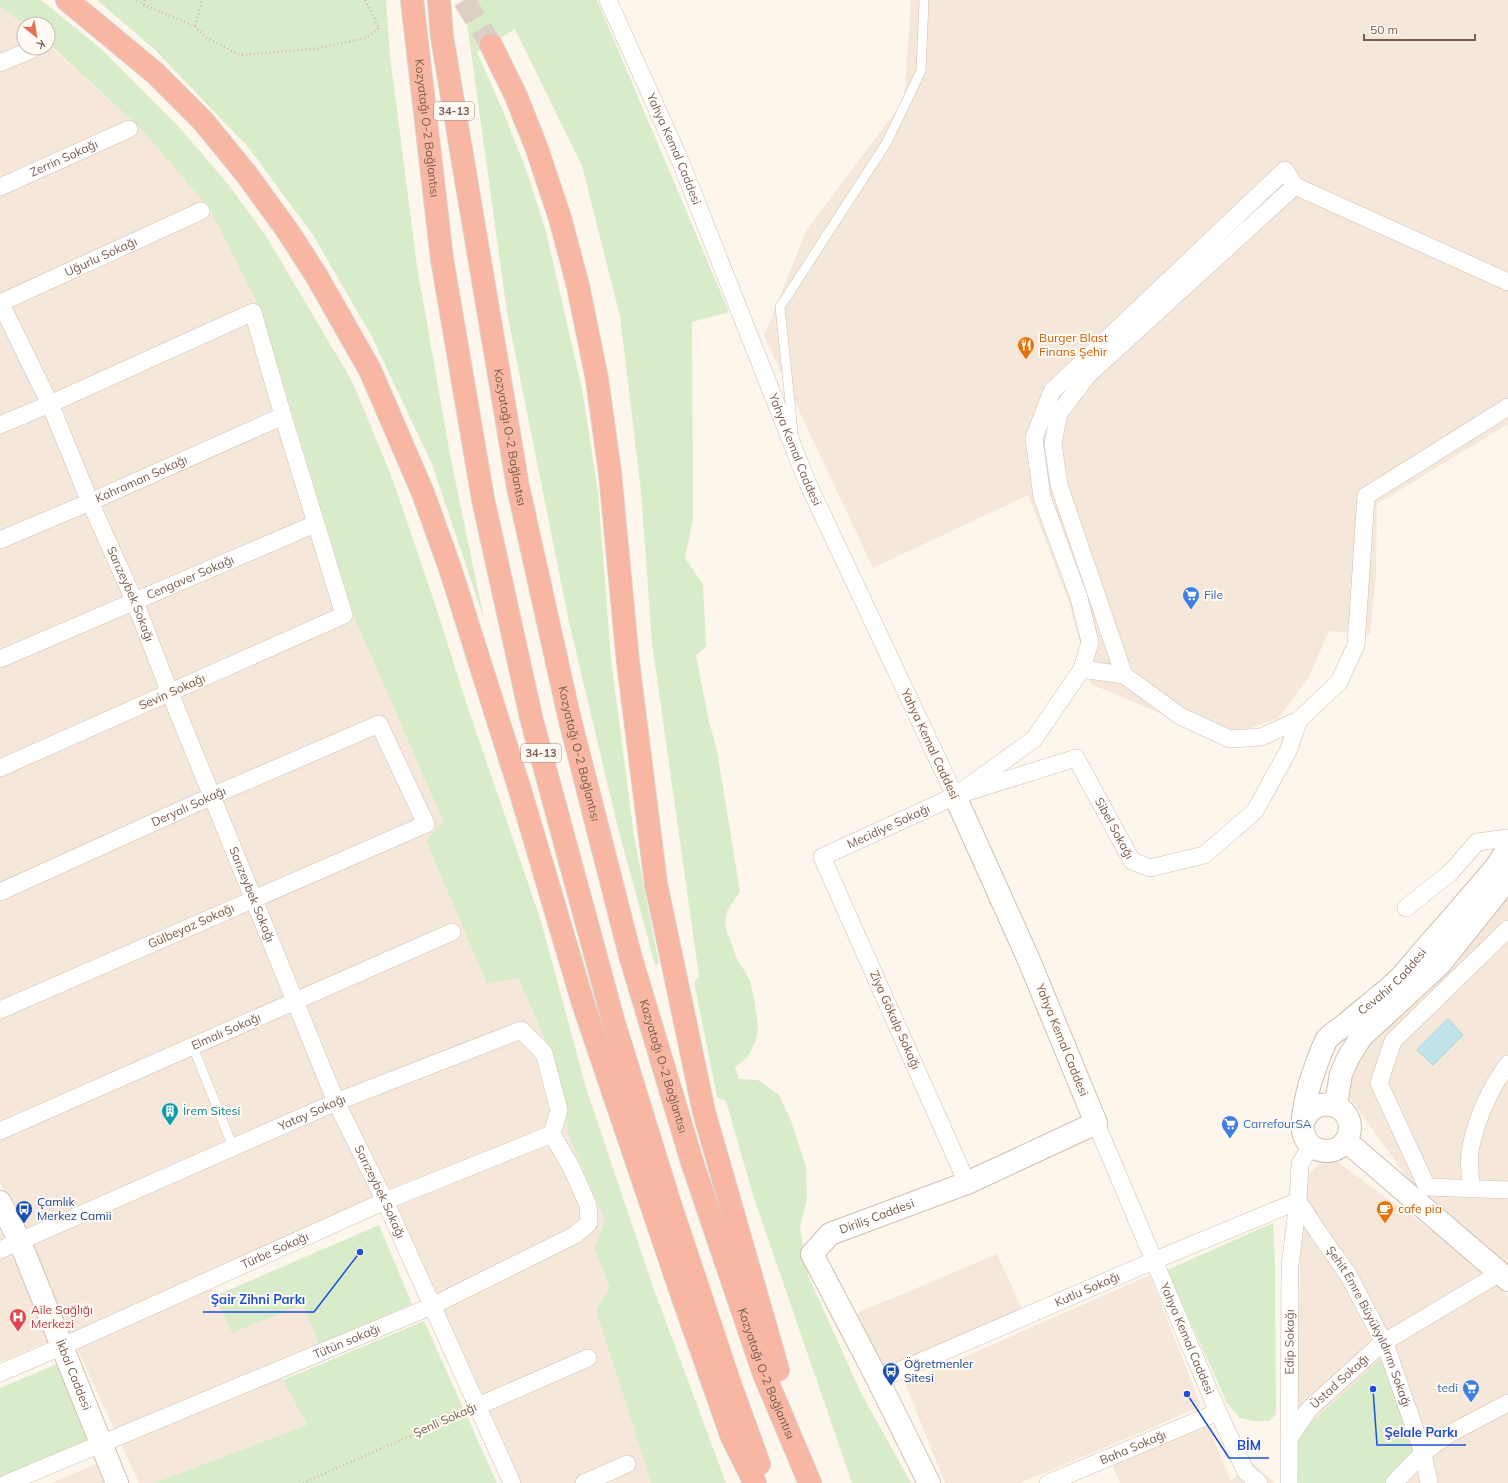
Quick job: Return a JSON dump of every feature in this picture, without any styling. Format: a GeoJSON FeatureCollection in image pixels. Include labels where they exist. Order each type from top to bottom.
{"type":"FeatureCollection","features":[{"type":"Feature","properties":{"kind":"highway"},"geometry":{"type":"LineString","coordinates":[[67,0],[155,73],[203,121],[247,175],[287,230],[316,275],[370,370],[423,493],[450,568],[520,790],[583,1003],[732,1437],[755,1483]]}},
{"type":"Feature","properties":{"kind":"highway","name":"Kozyatağı O-2 Bağlantısı"},"geometry":{"type":"LineString","coordinates":[[412,0],[445,274],[483,499],[532,717],[613,1020],[669,1201],[731,1387],[766,1483]]}},
{"type":"Feature","properties":{"kind":"highway","name":"Kozyatağı O-2 Bağlantısı"},"geometry":{"type":"LineString","coordinates":[[439,0],[442,37],[518,486],[569,716],[630,955],[693,1165],[764,1374],[810,1483]]}},
{"type":"Feature","properties":{"kind":"highway"},"geometry":{"type":"LineString","coordinates":[[454,0],[473,222]]}},
{"type":"Feature","properties":{"kind":"highway"},"geometry":{"type":"LineString","coordinates":[[491,46],[516,96],[537,149],[560,218],[578,286],[597,379],[609,465],[628,662],[656,884],[704,1112],[774,1357],[816,1483]]}},
{"type":"Feature","properties":{"kind":"street","name":"Yahya Kemal Caddesi"},"geometry":{"type":"LineString","coordinates":[[608,0],[679,158],[808,484],[955,796],[1028,958],[1153,1261],[1246,1477],[1259,1483]]}},
{"type":"Feature","properties":{"kind":"street"},"geometry":{"type":"LineString","coordinates":[[0,63],[16,56]]}},
{"type":"Feature","properties":{"kind":"street","name":"Zerrin Sokağı"},"geometry":{"type":"LineString","coordinates":[[0,187],[129,129]]}},
{"type":"Feature","properties":{"kind":"street"},"geometry":{"type":"LineString","coordinates":[[955,796],[1034,739],[1082,669],[1090,642],[1079,598],[1042,497],[1034,438],[1052,391],[1285,170],[1295,186],[1508,282]]}},
{"type":"Feature","properties":{"kind":"street"},"geometry":{"type":"LineString","coordinates":[[1124,675],[1060,485],[1053,444],[1059,413],[1088,375],[1295,186]]}},
{"type":"Feature","properties":{"kind":"street","name":"Uğurlu Sokağı"},"geometry":{"type":"LineString","coordinates":[[0,302],[201,211]]}},
{"type":"Feature","properties":{"kind":"street","name":"Sarızeybek Sokağı"},"geometry":{"type":"LineString","coordinates":[[0,302],[50,404],[90,502],[135,602],[170,693],[336,1102],[385,1201],[512,1483]]}},
{"type":"Feature","properties":{"kind":"street"},"geometry":{"type":"LineString","coordinates":[[0,425],[254,312],[315,524]]}},
{"type":"Feature","properties":{"kind":"street"},"geometry":{"type":"LineString","coordinates":[[1082,669],[1124,675],[1180,716],[1230,739],[1261,737],[1299,720],[1339,682],[1356,645],[1366,496],[1508,407]]}},
{"type":"Feature","properties":{"kind":"street","name":"Kahraman Sokağı"},"geometry":{"type":"LineString","coordinates":[[0,540],[90,502],[283,416]]}},
{"type":"Feature","properties":{"kind":"street","name":"Cengaver Sokağı"},"geometry":{"type":"LineString","coordinates":[[0,659],[315,524]]}},
{"type":"Feature","properties":{"kind":"street","name":"Sevin Sokağı"},"geometry":{"type":"LineString","coordinates":[[0,768],[344,615],[315,524]]}},
{"type":"Feature","properties":{"kind":"street","name":"Sibel Sokağı"},"geometry":{"type":"LineString","coordinates":[[955,796],[1076,758],[1132,861],[1150,868],[1204,855],[1255,811],[1288,751],[1299,720]]}},
{"type":"Feature","properties":{"kind":"street","name":"Deryalı Sokağı"},"geometry":{"type":"LineString","coordinates":[[0,892],[212,796],[379,724],[426,824]]}},
{"type":"Feature","properties":{"kind":"street","name":"Mecidiye Sokağı"},"geometry":{"type":"LineString","coordinates":[[822,857],[955,796]]}},
{"type":"Feature","properties":{"kind":"street","name":"Gülbeyaz Sokağı"},"geometry":{"type":"LineString","coordinates":[[0,1010],[426,824]]}},
{"type":"Feature","properties":{"kind":"street"},"geometry":{"type":"LineString","coordinates":[[1406,908],[1451,872],[1477,842],[1508,838]]}},
{"type":"Feature","properties":{"kind":"street","name":"Cevahir Caddesi"},"geometry":{"type":"LineString","coordinates":[[1302,1126],[1308,1088],[1326,1040],[1400,977],[1496,867],[1508,848]]}},
{"type":"Feature","properties":{"kind":"street","name":"Ziya Gökalp Sokağı"},"geometry":{"type":"LineString","coordinates":[[822,857],[967,1182]]}},
{"type":"Feature","properties":{"kind":"street","name":"Cevahir Caddesi"},"geometry":{"type":"LineString","coordinates":[[1338,1107],[1337,1098],[1341,1074],[1348,1058],[1361,1037],[1439,966],[1508,879]]}},
{"type":"Feature","properties":{"kind":"street"},"geometry":{"type":"LineString","coordinates":[[1508,929],[1393,1041],[1379,1083],[1427,1187],[1508,1190]]}},
{"type":"Feature","properties":{"kind":"street","name":"Elmalı Sokağı"},"geometry":{"type":"LineString","coordinates":[[0,1131],[452,932]]}},
{"type":"Feature","properties":{"kind":"street","name":"Yatay Sokağı"},"geometry":{"type":"LineString","coordinates":[[0,1250],[336,1102],[521,1030],[544,1053],[559,1110],[552,1134]]}},
{"type":"Feature","properties":{"kind":"street"},"geometry":{"type":"LineString","coordinates":[[1471,1189],[1470,1153],[1481,1112],[1499,1077],[1508,1064]]}},
{"type":"Feature","properties":{"kind":"street"},"geometry":{"type":"LineString","coordinates":[[1323,1104],[1338,1107],[1344,1112],[1350,1126],[1346,1141],[1340,1147],[1325,1152],[1311,1146],[1303,1133],[1302,1126],[1304,1118],[1315,1107],[1323,1104]]}},
{"type":"Feature","properties":{"kind":"street","name":"Diriliş Caddesi"},"geometry":{"type":"LineString","coordinates":[[929,1483],[878,1380],[812,1254],[830,1234],[967,1182],[1096,1124]]}},
{"type":"Feature","properties":{"kind":"street","name":"Türbe Sokağı"},"geometry":{"type":"LineString","coordinates":[[0,1373],[385,1201],[552,1134]]}},
{"type":"Feature","properties":{"kind":"street","name":"Tütün sokağı"},"geometry":{"type":"LineString","coordinates":[[7,1483],[432,1306],[574,1235],[590,1223],[588,1205],[572,1169],[552,1134]]}},
{"type":"Feature","properties":{"kind":"street"},"geometry":{"type":"LineString","coordinates":[[1346,1141],[1504,1276]]}},
{"type":"Feature","properties":{"kind":"street","name":"Edip Sokağı"},"geometry":{"type":"LineString","coordinates":[[1289,1483],[1290,1266],[1298,1201],[1300,1164],[1311,1146]]}},
{"type":"Feature","properties":{"kind":"street","name":"Kutlu Sokağı"},"geometry":{"type":"LineString","coordinates":[[878,1380],[1153,1261],[1298,1201]]}},
{"type":"Feature","properties":{"kind":"street","name":"Şehit Emre Büyükyıldırım Sokağı"},"geometry":{"type":"LineString","coordinates":[[1298,1201],[1318,1232],[1350,1276],[1383,1342],[1423,1453],[1429,1483]]}},
{"type":"Feature","properties":{"kind":"street","name":"İkbal Caddesi"},"geometry":{"type":"LineString","coordinates":[[0,1202],[20,1242],[117,1483]]}},
{"type":"Feature","properties":{"kind":"street","name":"Üstad Sokağı"},"geometry":{"type":"LineString","coordinates":[[1290,1437],[1309,1409],[1383,1342],[1504,1276]]}},
{"type":"Feature","properties":{"kind":"street","name":"Şenli Sokağı"},"geometry":{"type":"LineString","coordinates":[[478,1406],[588,1358]]}},
{"type":"Feature","properties":{"kind":"street"},"geometry":{"type":"LineString","coordinates":[[1394,1483],[1423,1453],[1449,1434],[1508,1403]]}},
{"type":"Feature","properties":{"kind":"street","name":"Baha Sokağı"},"geometry":{"type":"LineString","coordinates":[[1048,1483],[1218,1412]]}},
{"type":"Feature","properties":{"kind":"street"},"geometry":{"type":"LineString","coordinates":[[584,1483],[628,1464]]}},
{"type":"Feature","properties":{"kind":"lane"},"geometry":{"type":"LineString","coordinates":[[795,451],[780,307],[887,142],[921,71],[924,0]]}},
{"type":"Feature","properties":{"kind":"lane"},"geometry":{"type":"LineString","coordinates":[[193,1047],[233,1147]]}},
{"type":"Feature","properties":{"kind":"path"},"geometry":{"type":"LineString","coordinates":[[137,0],[144,5],[195,26],[208,38],[240,55],[314,49],[366,38],[379,28],[365,0]]}},
{"type":"Feature","properties":{"kind":"path"},"geometry":{"type":"LineString","coordinates":[[144,5],[145,0]]}},
{"type":"Feature","properties":{"kind":"path"},"geometry":{"type":"LineString","coordinates":[[195,26],[202,0]]}},
{"type":"Feature","properties":{"kind":"path","name":"Şenli Sokağı"},"geometry":{"type":"LineString","coordinates":[[303,1483],[478,1406]]}},
{"type":"Feature","properties":{"kind":"shaded area"},"geometry":{"type":"Polygon","coordinates":[[[911,0],[1508,0],[1508,424],[1377,504],[1376,574],[1370,634],[1329,631],[1310,675],[1279,718],[1220,739],[1091,684],[1068,599],[1028,495],[873,568],[764,336],[806,231],[904,100],[911,0]]]}},
{"type":"Feature","properties":{"kind":"shaded area"},"geometry":{"type":"Polygon","coordinates":[[[0,8],[16,19],[16,56],[56,56],[56,51],[140,128],[209,208],[262,313],[354,617],[443,821],[426,841],[487,983],[518,978],[553,1057],[569,1137],[605,1220],[594,1249],[610,1288],[596,1310],[651,1483],[516,1483],[390,1191],[208,1280],[232,1333],[303,1305],[319,1345],[274,1362],[307,1425],[154,1483],[139,1483],[0,1181],[0,8]]]}},
{"type":"Feature","properties":{"kind":"shaded area"},"geometry":{"type":"Polygon","coordinates":[[[1508,893],[1508,1269],[1422,1198],[1344,1090],[1365,1043],[1508,893]]]}},
{"type":"Feature","properties":{"kind":"shaded area"},"geometry":{"type":"Polygon","coordinates":[[[1329,1156],[1484,1269],[1508,1297],[1508,1483],[1386,1483],[1295,1442],[1302,1196],[1310,1173],[1329,1156]]]}},
{"type":"Feature","properties":{"kind":"shaded area"},"geometry":{"type":"Polygon","coordinates":[[[0,1231],[51,1341],[0,1362],[0,1231]]]}},
{"type":"Feature","properties":{"kind":"shaded area"},"geometry":{"type":"Polygon","coordinates":[[[997,1254],[1023,1311],[883,1372],[857,1313],[997,1254]]]}},
{"type":"Feature","properties":{"kind":"shaded area"},"geometry":{"type":"Polygon","coordinates":[[[1150,1275],[1201,1406],[1020,1483],[945,1483],[905,1383],[1150,1275]]]}},
{"type":"Feature","properties":{"kind":"shaded area"},"geometry":{"type":"Polygon","coordinates":[[[1208,1425],[1231,1481],[1251,1462],[1275,1483],[1120,1483],[1112,1464],[1208,1425]]]}},
{"type":"Feature","properties":{"kind":"shaded area"},"geometry":{"type":"Polygon","coordinates":[[[104,1461],[111,1483],[51,1483],[104,1461]]]}},
{"type":"Feature","properties":{"kind":"green space"},"geometry":{"type":"Polygon","coordinates":[[[0,0],[41,0],[99,47],[179,127],[228,184],[266,236],[352,381],[391,475],[434,601],[467,705],[541,921],[586,1088],[653,1287],[726,1483],[651,1483],[596,1310],[610,1288],[594,1249],[605,1220],[569,1137],[553,1057],[518,978],[487,984],[426,841],[443,821],[354,617],[262,313],[209,208],[140,128],[56,50],[56,16],[16,16],[16,19],[0,8],[0,0]]]}},
{"type":"Feature","properties":{"kind":"green space"},"geometry":{"type":"Polygon","coordinates":[[[97,0],[386,0],[390,56],[417,266],[450,455],[484,619],[432,464],[371,335],[313,235],[248,147],[153,48],[97,0]]]}},
{"type":"Feature","properties":{"kind":"green space"},"geometry":{"type":"Polygon","coordinates":[[[465,0],[597,0],[729,312],[692,322],[693,518],[685,558],[703,584],[706,646],[696,656],[709,722],[717,750],[740,892],[727,911],[725,925],[736,957],[750,980],[758,1026],[756,1040],[748,1057],[735,1067],[739,1079],[758,1080],[779,1095],[791,1121],[806,1167],[807,1199],[800,1227],[808,1275],[860,1391],[911,1483],[852,1483],[753,1195],[726,1101],[717,1097],[694,983],[699,976],[652,643],[641,491],[620,316],[582,166],[515,29],[477,52],[504,113],[528,175],[546,232],[582,389],[598,492],[611,659],[634,836],[659,964],[655,965],[617,824],[569,622],[507,312],[465,0]]]}},
{"type":"Feature","properties":{"kind":"green space"},"geometry":{"type":"Polygon","coordinates":[[[1273,1223],[1275,1265],[1276,1414],[1269,1421],[1254,1421],[1240,1418],[1227,1403],[1167,1270],[1273,1223]]]}},
{"type":"Feature","properties":{"kind":"green space"},"geometry":{"type":"Polygon","coordinates":[[[379,1225],[412,1304],[319,1345],[303,1305],[232,1333],[215,1296],[379,1225]]]}},
{"type":"Feature","properties":{"kind":"green space"},"geometry":{"type":"Polygon","coordinates":[[[424,1321],[497,1483],[154,1483],[307,1425],[283,1380],[424,1321]]]}},
{"type":"Feature","properties":{"kind":"green space"},"geometry":{"type":"Polygon","coordinates":[[[1384,1356],[1421,1450],[1386,1483],[1294,1483],[1295,1442],[1313,1421],[1384,1356]]]}},
{"type":"Feature","properties":{"kind":"green space"},"geometry":{"type":"Polygon","coordinates":[[[59,1363],[93,1441],[0,1477],[0,1388],[59,1363]]]}},
{"type":"Feature","properties":{"kind":"water"},"geometry":{"type":"Polygon","coordinates":[[[1448,1019],[1463,1035],[1433,1065],[1417,1050],[1448,1019]]]}},
{"type":"Feature","properties":{"kind":"tunnel"},"geometry":{"type":"LineString","coordinates":[[464,0],[491,45]]}},
{"type":"Feature","properties":{"kind":"place","name":"Burger Blast Finans Şehir"},"geometry":{"type":"Point","coordinates":[1026,360]}},
{"type":"Feature","properties":{"kind":"place","name":"File"},"geometry":{"type":"Point","coordinates":[1191,610]}},
{"type":"Feature","properties":{"kind":"place","name":"İrem Sitesi"},"geometry":{"type":"Point","coordinates":[170,1126]}},
{"type":"Feature","properties":{"kind":"place","name":"CarrefourSA"},"geometry":{"type":"Point","coordinates":[1230,1139]}},
{"type":"Feature","properties":{"kind":"place","name":"Çamlık Merkez Camii"},"geometry":{"type":"Point","coordinates":[24,1224]}},
{"type":"Feature","properties":{"kind":"place","name":"cafe pia"},"geometry":{"type":"Point","coordinates":[1385,1224]}},
{"type":"Feature","properties":{"kind":"place","name":"Şair Zihni Parkı"},"geometry":{"type":"Point","coordinates":[360,1252]}},
{"type":"Feature","properties":{"kind":"place","name":"Aile Sağlığı Merkezi"},"geometry":{"type":"Point","coordinates":[18,1332]}},
{"type":"Feature","properties":{"kind":"place","name":"Öğretmenler Sitesi"},"geometry":{"type":"Point","coordinates":[891,1386]}},
{"type":"Feature","properties":{"kind":"place","name":"Şelale Parkı"},"geometry":{"type":"Point","coordinates":[1373,1389]}},
{"type":"Feature","properties":{"kind":"place","name":"BİM"},"geometry":{"type":"Point","coordinates":[1187,1394]}},
{"type":"Feature","properties":{"kind":"place","name":"tedi"},"geometry":{"type":"Point","coordinates":[1471,1403]}}]}
